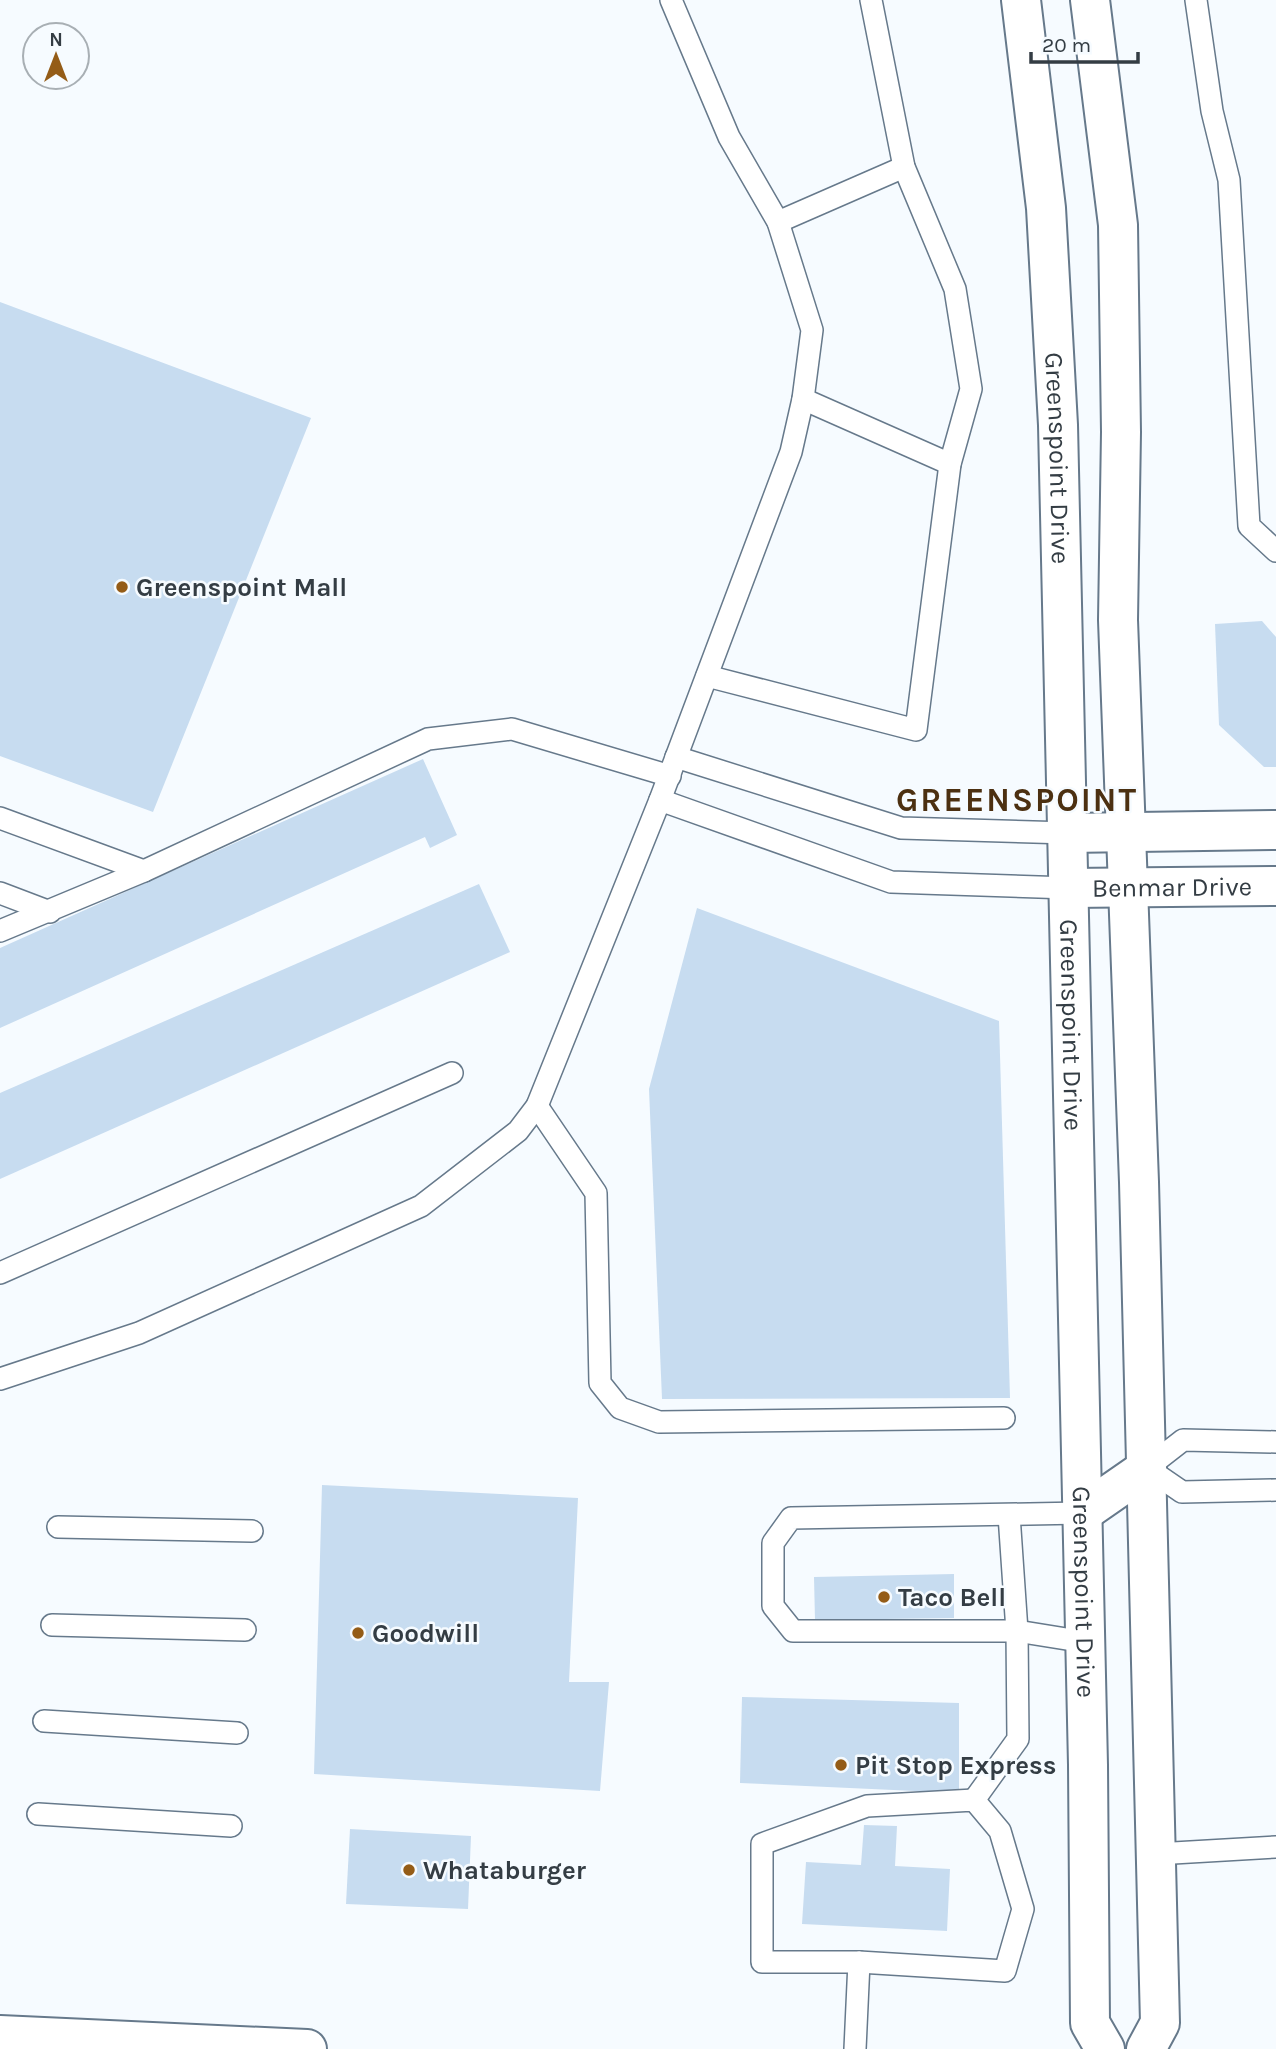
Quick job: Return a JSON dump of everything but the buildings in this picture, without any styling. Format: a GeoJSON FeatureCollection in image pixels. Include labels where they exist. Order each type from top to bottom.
{"type":"FeatureCollection","features":[{"type":"Feature","properties":{"kind":"street","name":"Greenspoint Drive"},"geometry":{"type":"LineString","coordinates":[[1021,0],[1032,72],[1046,208],[1058,412],[1085,1642],[1090,2022],[1105,2049]]}},
{"type":"Feature","properties":{"kind":"street"},"geometry":{"type":"LineString","coordinates":[[1090,0],[1118,225],[1121,432],[1118,620],[1147,1468],[1160,2022],[1146,2049]]}},
{"type":"Feature","properties":{"kind":"street","name":"Benmar Drive"},"geometry":{"type":"LineString","coordinates":[[1068,833],[1276,830]]}},
{"type":"Feature","properties":{"kind":"street","name":"Benmar Drive"},"geometry":{"type":"LineString","coordinates":[[1069,888],[1276,886]]}},
{"type":"Feature","properties":{"kind":"street"},"geometry":{"type":"LineString","coordinates":[[1082,1513],[1147,1468]]}},
{"type":"Feature","properties":{"kind":"street"},"geometry":{"type":"LineString","coordinates":[[0,2035],[307,2049]]}},
{"type":"Feature","properties":{"kind":"lane"},"geometry":{"type":"LineString","coordinates":[[0,1379],[139,1333],[421,1206],[518,1131],[537,1106],[673,767],[791,452],[803,399],[812,330],[778,222],[729,137],[671,0]]}},
{"type":"Feature","properties":{"kind":"lane"},"geometry":{"type":"LineString","coordinates":[[707,676],[916,730],[950,464],[971,389],[955,289],[904,167],[871,0]]}},
{"type":"Feature","properties":{"kind":"lane"},"geometry":{"type":"LineString","coordinates":[[1196,0],[1212,111],[1229,180],[1249,526],[1276,551]]}},
{"type":"Feature","properties":{"kind":"lane"},"geometry":{"type":"LineString","coordinates":[[778,222],[904,167]]}},
{"type":"Feature","properties":{"kind":"lane"},"geometry":{"type":"LineString","coordinates":[[803,399],[950,464]]}},
{"type":"Feature","properties":{"kind":"lane"},"geometry":{"type":"LineString","coordinates":[[0,930],[50,912],[144,871],[428,739],[512,729],[673,767],[901,828],[1068,833]]}},
{"type":"Feature","properties":{"kind":"lane"},"geometry":{"type":"LineString","coordinates":[[660,800],[891,882],[1069,888]]}},
{"type":"Feature","properties":{"kind":"lane"},"geometry":{"type":"LineString","coordinates":[[0,818],[144,871]]}},
{"type":"Feature","properties":{"kind":"lane"},"geometry":{"type":"LineString","coordinates":[[0,893],[50,912]]}},
{"type":"Feature","properties":{"kind":"lane"},"geometry":{"type":"LineString","coordinates":[[0,1273],[452,1073]]}},
{"type":"Feature","properties":{"kind":"lane"},"geometry":{"type":"LineString","coordinates":[[537,1106],[596,1193],[600,1383],[620,1408],[659,1422],[1003,1418]]}},
{"type":"Feature","properties":{"kind":"lane"},"geometry":{"type":"LineString","coordinates":[[1276,1442],[1182,1440],[1147,1468],[1182,1492],[1276,1490]]}},
{"type":"Feature","properties":{"kind":"lane"},"geometry":{"type":"LineString","coordinates":[[1082,1513],[791,1518],[773,1543],[773,1606],[793,1631],[1017,1631],[1085,1642]]}},
{"type":"Feature","properties":{"kind":"lane"},"geometry":{"type":"LineString","coordinates":[[974,1800],[1018,1739],[1017,1631],[1009,1516]]}},
{"type":"Feature","properties":{"kind":"lane"},"geometry":{"type":"LineString","coordinates":[[58,1527],[252,1531]]}},
{"type":"Feature","properties":{"kind":"lane"},"geometry":{"type":"LineString","coordinates":[[52,1625],[245,1630]]}},
{"type":"Feature","properties":{"kind":"lane"},"geometry":{"type":"LineString","coordinates":[[44,1721],[237,1733]]}},
{"type":"Feature","properties":{"kind":"lane"},"geometry":{"type":"LineString","coordinates":[[974,1800],[1000,1830],[1023,1909],[1004,1971],[859,1962],[762,1962],[762,1844],[867,1806],[974,1800]]}},
{"type":"Feature","properties":{"kind":"lane"},"geometry":{"type":"LineString","coordinates":[[38,1814],[231,1826]]}},
{"type":"Feature","properties":{"kind":"lane"},"geometry":{"type":"LineString","coordinates":[[1156,1854],[1276,1847]]}},
{"type":"Feature","properties":{"kind":"lane"},"geometry":{"type":"LineString","coordinates":[[855,2049],[859,1962]]}},
{"type":"Feature","properties":{"kind":"place","name":"Greenspoint Mall"},"geometry":{"type":"Point","coordinates":[122,587]}},
{"type":"Feature","properties":{"kind":"place","name":"Taco Bell"},"geometry":{"type":"Point","coordinates":[884,1597]}},
{"type":"Feature","properties":{"kind":"place","name":"Goodwill"},"geometry":{"type":"Point","coordinates":[358,1633]}},
{"type":"Feature","properties":{"kind":"place","name":"Pit Stop Express"},"geometry":{"type":"Point","coordinates":[841,1765]}},
{"type":"Feature","properties":{"kind":"place","name":"Whataburger"},"geometry":{"type":"Point","coordinates":[409,1870]}},
{"type":"Feature","properties":{"kind":"district","name":"GREENSPOINT"},"geometry":{"type":"Point","coordinates":[1017,800]}}]}
